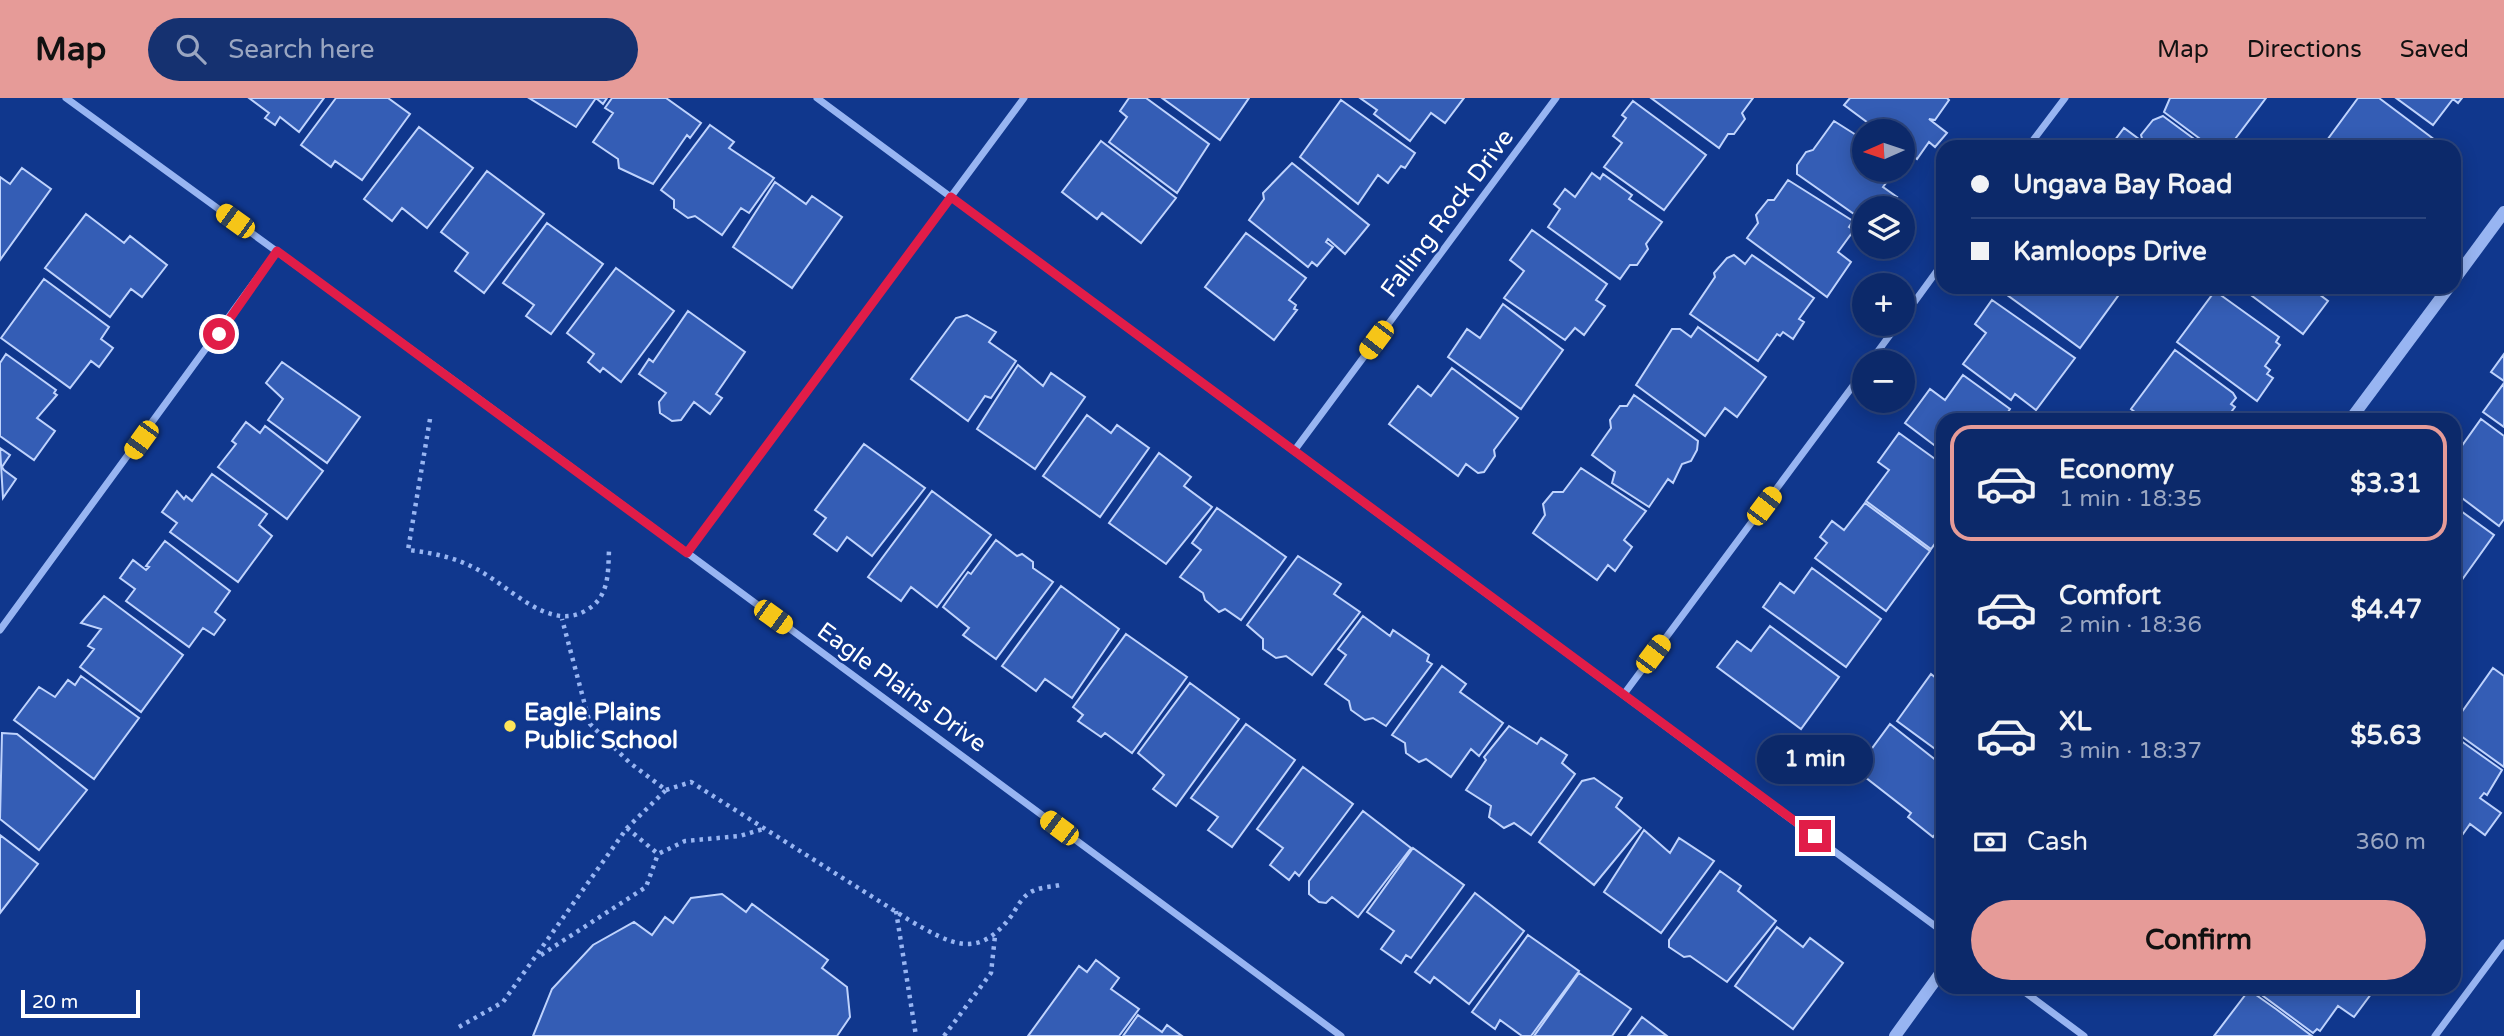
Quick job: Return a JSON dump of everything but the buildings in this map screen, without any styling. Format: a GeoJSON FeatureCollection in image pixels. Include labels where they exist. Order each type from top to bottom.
{"type":"FeatureCollection","features":[{"type":"Feature","properties":{"kind":"street","name":"Eagle Plains Drive"},"geometry":{"type":"LineString","coordinates":[[66,98],[1341,1036]]}},
{"type":"Feature","properties":{"kind":"street"},"geometry":{"type":"LineString","coordinates":[[817,98],[1936,927]]}},
{"type":"Feature","properties":{"kind":"street"},"geometry":{"type":"LineString","coordinates":[[687,553],[1024,98]]}},
{"type":"Feature","properties":{"kind":"street","name":"Falling Rock Drive"},"geometry":{"type":"LineString","coordinates":[[1294,452],[1556,98]]}},
{"type":"Feature","properties":{"kind":"street"},"geometry":{"type":"LineString","coordinates":[[2033,140],[2064,98]]}},
{"type":"Feature","properties":{"kind":"street"},"geometry":{"type":"LineString","coordinates":[[2461,270],[2504,212]]}},
{"type":"Feature","properties":{"kind":"street"},"geometry":{"type":"LineString","coordinates":[[0,631],[277,251]]}},
{"type":"Feature","properties":{"kind":"street"},"geometry":{"type":"LineString","coordinates":[[1915,300],[1936,272]]}},
{"type":"Feature","properties":{"kind":"street"},"geometry":{"type":"LineString","coordinates":[[2355,413],[2444,294]]}},
{"type":"Feature","properties":{"kind":"street"},"geometry":{"type":"LineString","coordinates":[[1624,694],[1852,387]]}},
{"type":"Feature","properties":{"kind":"street"},"geometry":{"type":"LineString","coordinates":[[2435,1036],[2504,943]]}},
{"type":"Feature","properties":{"kind":"street"},"geometry":{"type":"LineString","coordinates":[[1895,1036],[1936,979]]}},
{"type":"Feature","properties":{"kind":"street"},"geometry":{"type":"LineString","coordinates":[[2027,994],[2084,1036]]}},
{"type":"Feature","properties":{"kind":"path"},"geometry":{"type":"LineString","coordinates":[[430,419],[408,550],[455,559],[479,570],[543,612],[562,619],[573,617],[597,603],[606,587],[609,550]]}},
{"type":"Feature","properties":{"kind":"path"},"geometry":{"type":"LineString","coordinates":[[562,619],[590,724],[630,763],[666,790]]}},
{"type":"Feature","properties":{"kind":"path"},"geometry":{"type":"LineString","coordinates":[[459,1027],[503,1002],[627,828],[666,790],[691,782],[943,940],[963,945],[983,943],[995,935],[1030,891],[1060,885]]}},
{"type":"Feature","properties":{"kind":"path"},"geometry":{"type":"LineString","coordinates":[[627,828],[658,854]]}},
{"type":"Feature","properties":{"kind":"path"},"geometry":{"type":"LineString","coordinates":[[536,957],[646,887],[658,854],[685,841],[740,835],[764,828]]}},
{"type":"Feature","properties":{"kind":"path"},"geometry":{"type":"LineString","coordinates":[[896,911],[916,1036]]}},
{"type":"Feature","properties":{"kind":"path"},"geometry":{"type":"LineString","coordinates":[[944,1036],[991,973],[995,935]]}},
{"type":"Feature","properties":{"kind":"place","name":"Eagle Plains Public School"},"geometry":{"type":"Point","coordinates":[510,726]}},
{"type":"Feature","properties":{"kind":"route"},"geometry":{"type":"LineString","coordinates":[[219,334],[277,251],[687,553],[951,197],[1815,836]]}}]}
